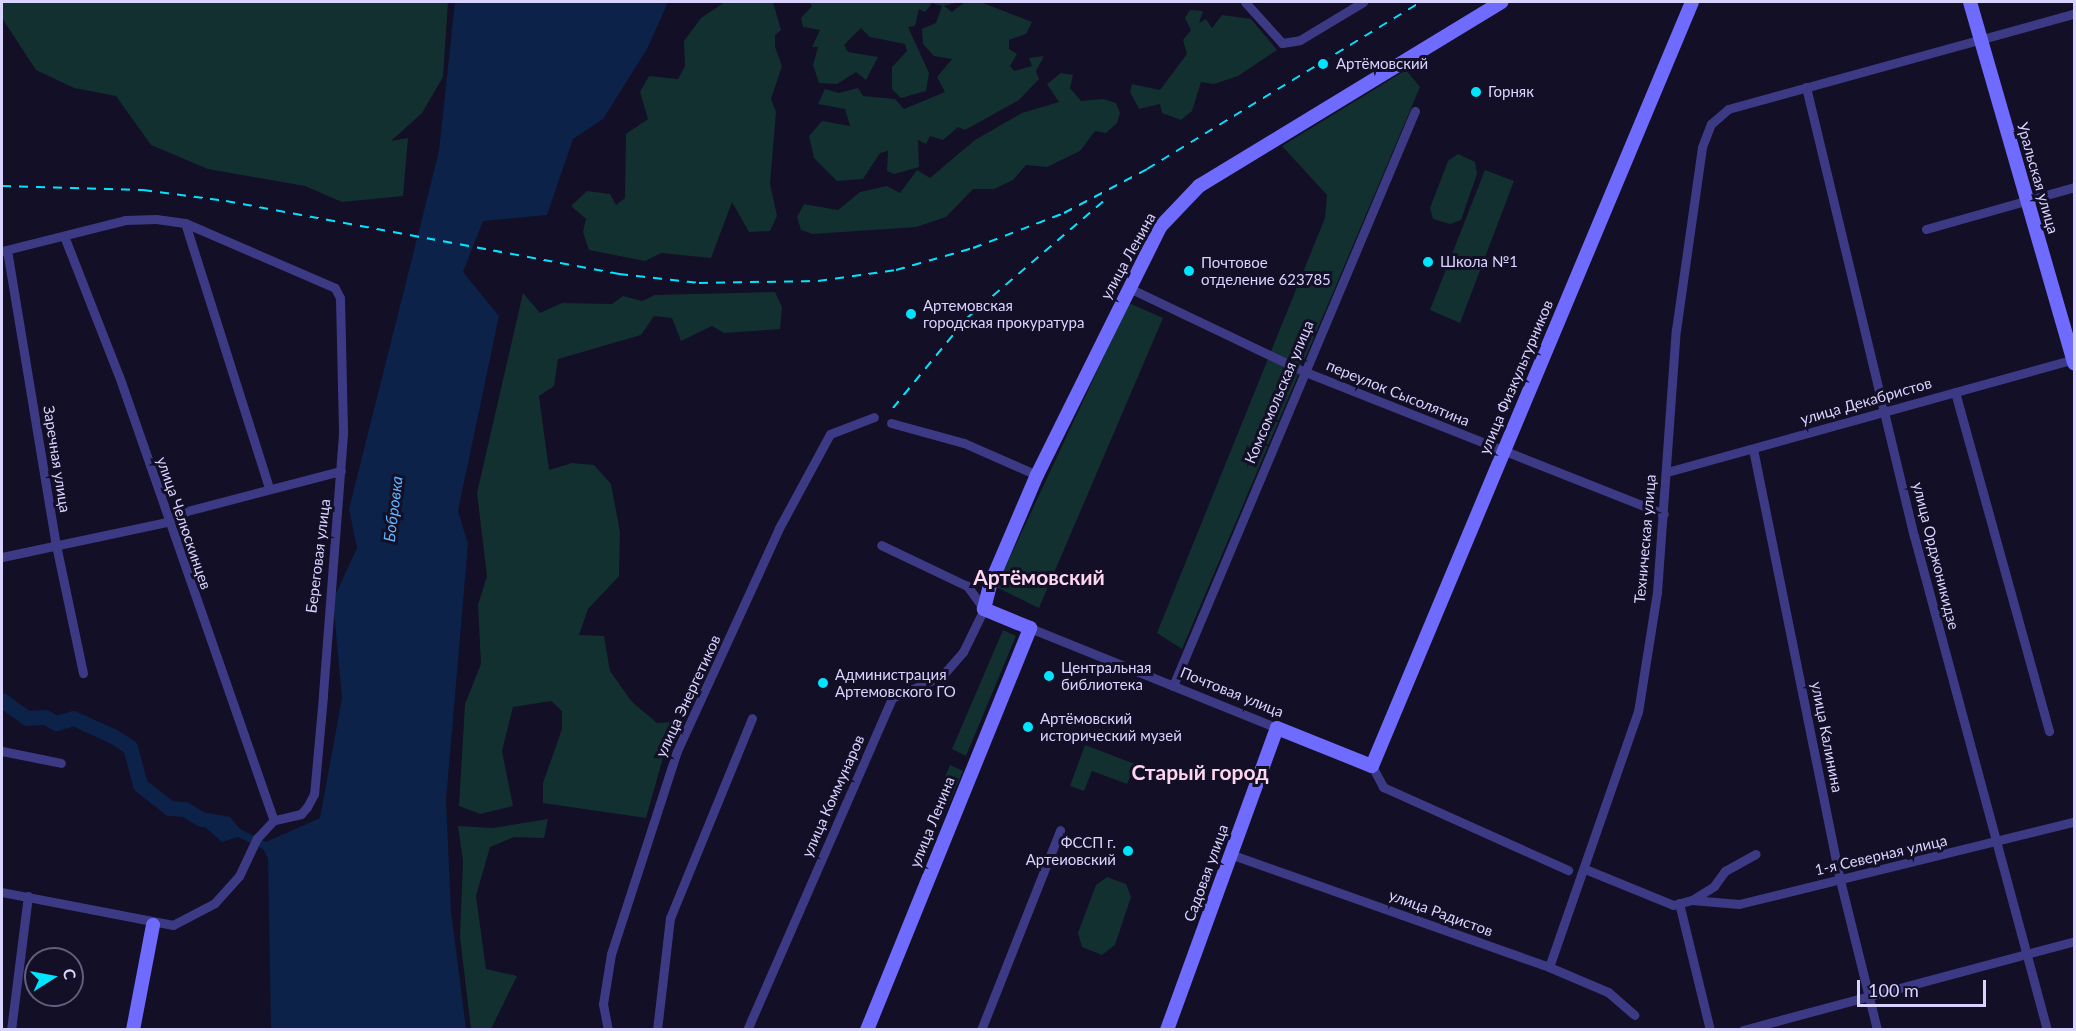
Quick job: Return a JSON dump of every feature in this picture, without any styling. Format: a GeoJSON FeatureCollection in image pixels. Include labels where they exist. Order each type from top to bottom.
{"type":"FeatureCollection","features":[{"type":"Feature","properties":{"kind":"street"},"geometry":{"type":"LineString","coordinates":[[1245,2],[1282,43],[1300,40],[1363,2]]}},
{"type":"Feature","properties":{"kind":"street","name":"улица Ленина"},"geometry":{"type":"LineString","coordinates":[[984,609],[1037,475],[1127,287],[1160,227],[1199,186],[1502,2]]}},
{"type":"Feature","properties":{"kind":"street","name":"улица Физкультурников"},"geometry":{"type":"LineString","coordinates":[[1372,766],[1692,2]]}},
{"type":"Feature","properties":{"kind":"street","name":"Уральская улица"},"geometry":{"type":"LineString","coordinates":[[1970,2],[2074,361]]}},
{"type":"Feature","properties":{"kind":"street"},"geometry":{"type":"LineString","coordinates":[[1806,87],[2074,14]]}},
{"type":"Feature","properties":{"kind":"street","name":"Техническая улица"},"geometry":{"type":"LineString","coordinates":[[1549,967],[1586,869],[1638,712],[1664,514],[1676,330],[1702,147],[1711,124],[1728,109],[1806,87]]}},
{"type":"Feature","properties":{"kind":"street","name":"улица Орджоникидзе"},"geometry":{"type":"LineString","coordinates":[[1806,87],[1997,843],[2030,953],[2047,1029]]}},
{"type":"Feature","properties":{"kind":"street","name":"Комсомольская улица"},"geometry":{"type":"LineString","coordinates":[[1173,686],[1303,371],[1415,111]]}},
{"type":"Feature","properties":{"kind":"street"},"geometry":{"type":"LineString","coordinates":[[1926,229],[2074,188]]}},
{"type":"Feature","properties":{"kind":"street"},"geometry":{"type":"LineString","coordinates":[[4,250],[125,220],[185,223],[269,488]]}},
{"type":"Feature","properties":{"kind":"street","name":"Береговая улица"},"geometry":{"type":"LineString","coordinates":[[185,223],[335,288],[340,298],[341,471],[314,794],[301,814],[274,820]]}},
{"type":"Feature","properties":{"kind":"street","name":"улица Челюскинцев"},"geometry":{"type":"LineString","coordinates":[[64,236],[119,376],[167,522],[274,820]]}},
{"type":"Feature","properties":{"kind":"street","name":"Заречная улица"},"geometry":{"type":"LineString","coordinates":[[4,250],[56,545],[83,673]]}},
{"type":"Feature","properties":{"kind":"street","name":"переулок Сысолятина"},"geometry":{"type":"LineString","coordinates":[[1127,287],[1303,371],[1664,514]]}},
{"type":"Feature","properties":{"kind":"street","name":"улица Декабристов"},"geometry":{"type":"LineString","coordinates":[[1667,472],[1886,409],[2074,361]]}},
{"type":"Feature","properties":{"kind":"street"},"geometry":{"type":"LineString","coordinates":[[1955,392],[2049,731]]}},
{"type":"Feature","properties":{"kind":"street","name":"улица Энергетиков"},"geometry":{"type":"LineString","coordinates":[[608,1029],[603,1004],[611,954],[676,751],[779,528],[830,434],[874,417]]}},
{"type":"Feature","properties":{"kind":"street"},"geometry":{"type":"LineString","coordinates":[[891,423],[964,443],[1037,475]]}},
{"type":"Feature","properties":{"kind":"street","name":"улица Калинина"},"geometry":{"type":"LineString","coordinates":[[1753,449],[1840,880],[1877,1029]]}},
{"type":"Feature","properties":{"kind":"street"},"geometry":{"type":"LineString","coordinates":[[2,557],[167,522],[269,488],[341,471]]}},
{"type":"Feature","properties":{"kind":"street","name":"Почтовая улица"},"geometry":{"type":"LineString","coordinates":[[881,545],[967,586],[984,609],[1372,766]]}},
{"type":"Feature","properties":{"kind":"street","name":"улица Коммунаров"},"geometry":{"type":"LineString","coordinates":[[747,1029],[892,698],[942,676],[963,652],[984,609]]}},
{"type":"Feature","properties":{"kind":"street","name":"улица Ленина"},"geometry":{"type":"LineString","coordinates":[[867,1029],[1030,628]]}},
{"type":"Feature","properties":{"kind":"street"},"geometry":{"type":"LineString","coordinates":[[657,1029],[670,918],[752,718]]}},
{"type":"Feature","properties":{"kind":"street","name":"Садовая улица"},"geometry":{"type":"LineString","coordinates":[[1167,1029],[1277,728]]}},
{"type":"Feature","properties":{"kind":"street"},"geometry":{"type":"LineString","coordinates":[[2,751],[61,763]]}},
{"type":"Feature","properties":{"kind":"street"},"geometry":{"type":"LineString","coordinates":[[1372,766],[1383,787],[1568,870]]}},
{"type":"Feature","properties":{"kind":"street"},"geometry":{"type":"LineString","coordinates":[[2,892],[121,913],[153,925],[173,925],[215,903],[239,876],[255,842],[274,820]]}},
{"type":"Feature","properties":{"kind":"street","name":"1-я Северная улица"},"geometry":{"type":"LineString","coordinates":[[1679,903],[1692,900],[1739,904],[1997,843],[2074,822]]}},
{"type":"Feature","properties":{"kind":"street"},"geometry":{"type":"LineString","coordinates":[[981,1029],[1060,830]]}},
{"type":"Feature","properties":{"kind":"street","name":"улица Радистов"},"geometry":{"type":"LineString","coordinates":[[1230,854],[1549,967],[1608,992],[1634,1015]]}},
{"type":"Feature","properties":{"kind":"street","name":"1-я Северная улица"},"geometry":{"type":"LineString","coordinates":[[1692,900],[1714,886],[1725,871],[1756,854]]}},
{"type":"Feature","properties":{"kind":"street"},"geometry":{"type":"LineString","coordinates":[[1586,869],[1679,903],[1710,1029]]}},
{"type":"Feature","properties":{"kind":"street"},"geometry":{"type":"LineString","coordinates":[[11,1029],[27,896]]}},
{"type":"Feature","properties":{"kind":"street"},"geometry":{"type":"LineString","coordinates":[[133,1029],[153,925]]}},
{"type":"Feature","properties":{"kind":"street"},"geometry":{"type":"LineString","coordinates":[[1743,1029],[1870,998],[2074,941]]}},
{"type":"Feature","properties":{"kind":"green space"},"geometry":{"type":"Polygon","coordinates":[[[2,2],[448,2],[443,77],[422,113],[391,141],[408,138],[403,196],[342,202],[305,186],[208,169],[151,145],[116,96],[74,88],[36,70],[2,18],[2,2]]]}},
{"type":"Feature","properties":{"kind":"green space"},"geometry":{"type":"Polygon","coordinates":[[[725,2],[773,2],[781,30],[775,35],[775,47],[782,66],[771,99],[776,112],[770,184],[777,216],[770,231],[749,232],[732,202],[711,258],[661,253],[645,261],[589,250],[583,232],[586,219],[571,206],[587,191],[610,194],[616,205],[625,198],[626,134],[648,119],[640,92],[649,76],[678,79],[685,66],[684,41],[701,18],[725,2]]]}},
{"type":"Feature","properties":{"kind":"green space"},"geometry":{"type":"Polygon","coordinates":[[[809,2],[959,2],[944,6],[952,12],[965,2],[980,2],[1032,22],[1026,34],[1009,40],[1009,49],[1017,54],[1010,66],[1014,71],[1032,66],[1029,58],[1044,56],[1036,71],[1039,79],[1019,100],[965,130],[958,127],[943,140],[930,136],[926,144],[918,140],[919,167],[894,174],[887,171],[888,151],[880,153],[863,179],[837,181],[814,158],[809,136],[822,121],[850,126],[845,109],[818,104],[825,89],[839,93],[858,88],[863,96],[895,99],[904,109],[945,92],[937,77],[952,59],[934,56],[923,44],[922,29],[936,23],[942,6],[932,3],[925,12],[919,9],[915,26],[908,27],[929,73],[926,91],[901,98],[892,89],[892,67],[907,51],[905,44],[870,37],[861,28],[844,45],[848,52],[878,57],[866,80],[856,72],[837,84],[819,83],[813,65],[818,47],[812,47],[820,30],[803,27],[801,18],[812,6],[809,2]]]}},
{"type":"Feature","properties":{"kind":"green space"},"geometry":{"type":"Polygon","coordinates":[[[1190,10],[1203,11],[1199,23],[1206,19],[1212,28],[1222,15],[1251,19],[1277,50],[1238,76],[1214,84],[1201,82],[1192,111],[1181,120],[1162,113],[1160,104],[1139,109],[1130,92],[1132,84],[1160,90],[1187,54],[1183,40],[1191,30],[1185,18],[1190,10]]]}},
{"type":"Feature","properties":{"kind":"green space"},"geometry":{"type":"Polygon","coordinates":[[[1406,70],[1420,87],[1182,649],[1157,633],[1325,218],[1327,195],[1282,146],[1406,70]]]}},
{"type":"Feature","properties":{"kind":"green space"},"geometry":{"type":"Polygon","coordinates":[[[1061,73],[1073,75],[1070,88],[1081,101],[1103,99],[1116,103],[1120,113],[1117,123],[1106,133],[1095,131],[1080,151],[1047,167],[1026,165],[1013,180],[994,189],[973,189],[946,217],[916,227],[813,234],[801,230],[797,217],[804,204],[838,210],[860,192],[887,186],[900,193],[917,170],[930,178],[975,140],[1022,113],[1059,102],[1047,84],[1061,73]]]}},
{"type":"Feature","properties":{"kind":"green space"},"geometry":{"type":"Polygon","coordinates":[[[1458,154],[1475,162],[1477,174],[1461,220],[1450,224],[1433,219],[1430,208],[1448,161],[1458,154]]]}},
{"type":"Feature","properties":{"kind":"green space"},"geometry":{"type":"Polygon","coordinates":[[[1485,170],[1514,181],[1460,323],[1430,310],[1485,170]]]}},
{"type":"Feature","properties":{"kind":"green space"},"geometry":{"type":"Polygon","coordinates":[[[775,292],[782,307],[780,329],[724,333],[712,326],[681,341],[672,318],[654,316],[641,335],[558,359],[554,386],[539,396],[549,470],[572,463],[594,465],[611,484],[620,532],[619,576],[588,609],[579,635],[604,636],[610,671],[632,702],[657,723],[673,722],[646,818],[543,803],[543,783],[562,729],[562,711],[551,701],[513,707],[502,751],[513,806],[480,814],[459,806],[465,704],[481,664],[478,605],[487,576],[477,493],[523,293],[540,313],[562,303],[612,304],[623,296],[642,301],[655,295],[775,292]]]}},
{"type":"Feature","properties":{"kind":"green space"},"geometry":{"type":"Polygon","coordinates":[[[1129,303],[1163,318],[1039,608],[996,587],[1129,303]]]}},
{"type":"Feature","properties":{"kind":"green space"},"geometry":{"type":"Polygon","coordinates":[[[1003,630],[1016,636],[966,756],[952,749],[1003,630]]]}},
{"type":"Feature","properties":{"kind":"green space"},"geometry":{"type":"Polygon","coordinates":[[[1085,745],[1135,764],[1127,784],[1092,771],[1084,791],[1070,786],[1085,745]]]}},
{"type":"Feature","properties":{"kind":"green space"},"geometry":{"type":"Polygon","coordinates":[[[950,765],[963,771],[941,822],[929,816],[950,765]]]}},
{"type":"Feature","properties":{"kind":"green space"},"geometry":{"type":"Polygon","coordinates":[[[548,819],[544,838],[514,837],[490,847],[476,896],[486,969],[517,976],[491,1029],[471,1029],[460,937],[463,861],[458,826],[493,828],[548,819]]]}},
{"type":"Feature","properties":{"kind":"green space"},"geometry":{"type":"Polygon","coordinates":[[[1107,877],[1126,884],[1131,897],[1115,945],[1102,955],[1082,947],[1078,933],[1096,885],[1107,877]]]}},
{"type":"Feature","properties":{"kind":"water","name":"Бобровка"},"geometry":{"type":"Polygon","coordinates":[[[455,2],[668,2],[647,49],[603,119],[573,139],[547,215],[483,221],[463,272],[499,316],[458,511],[468,544],[446,800],[451,911],[466,1029],[271,1029],[268,858],[263,849],[238,837],[222,842],[185,809],[230,817],[240,829],[266,842],[320,818],[342,698],[333,600],[357,548],[349,509],[439,151],[455,2]]]}},
{"type":"Feature","properties":{"kind":"waterway"},"geometry":{"type":"LineString","coordinates":[[2,700],[27,718],[45,717],[56,723],[73,718],[113,736],[130,747],[140,785],[169,808],[185,809],[201,819]]}},
{"type":"Feature","properties":{"kind":"railway"},"geometry":{"type":"LineString","coordinates":[[2,186],[143,190],[226,201],[619,274],[699,283],[818,281],[896,270],[973,248],[1064,213],[1147,169],[1421,2]]}},
{"type":"Feature","properties":{"kind":"railway"},"geometry":{"type":"LineString","coordinates":[[893,408],[967,318],[1106,199]]}},
{"type":"Feature","properties":{"kind":"place","name":"Артёмовский"},"geometry":{"type":"Point","coordinates":[1323,64]}},
{"type":"Feature","properties":{"kind":"place","name":"Горняк"},"geometry":{"type":"Point","coordinates":[1476,92]}},
{"type":"Feature","properties":{"kind":"place","name":"Школа №1"},"geometry":{"type":"Point","coordinates":[1428,262]}},
{"type":"Feature","properties":{"kind":"place","name":"Почтовое отделение 623785"},"geometry":{"type":"Point","coordinates":[1189,271]}},
{"type":"Feature","properties":{"kind":"place","name":"Артемовская городская прокуратура"},"geometry":{"type":"Point","coordinates":[911,314]}},
{"type":"Feature","properties":{"kind":"place","name":"Центральная библиотека"},"geometry":{"type":"Point","coordinates":[1049,676]}},
{"type":"Feature","properties":{"kind":"place","name":"Администрация Артемовского ГО"},"geometry":{"type":"Point","coordinates":[823,683]}},
{"type":"Feature","properties":{"kind":"place","name":"Артёмовский исторический музей"},"geometry":{"type":"Point","coordinates":[1028,727]}},
{"type":"Feature","properties":{"kind":"place","name":"ФССП г. Артеиовский"},"geometry":{"type":"Point","coordinates":[1128,851]}},
{"type":"Feature","properties":{"kind":"district","name":"Артёмовский"},"geometry":{"type":"Point","coordinates":[1039,577]}},
{"type":"Feature","properties":{"kind":"district","name":"Старый город"},"geometry":{"type":"Point","coordinates":[1200,772]}}]}
